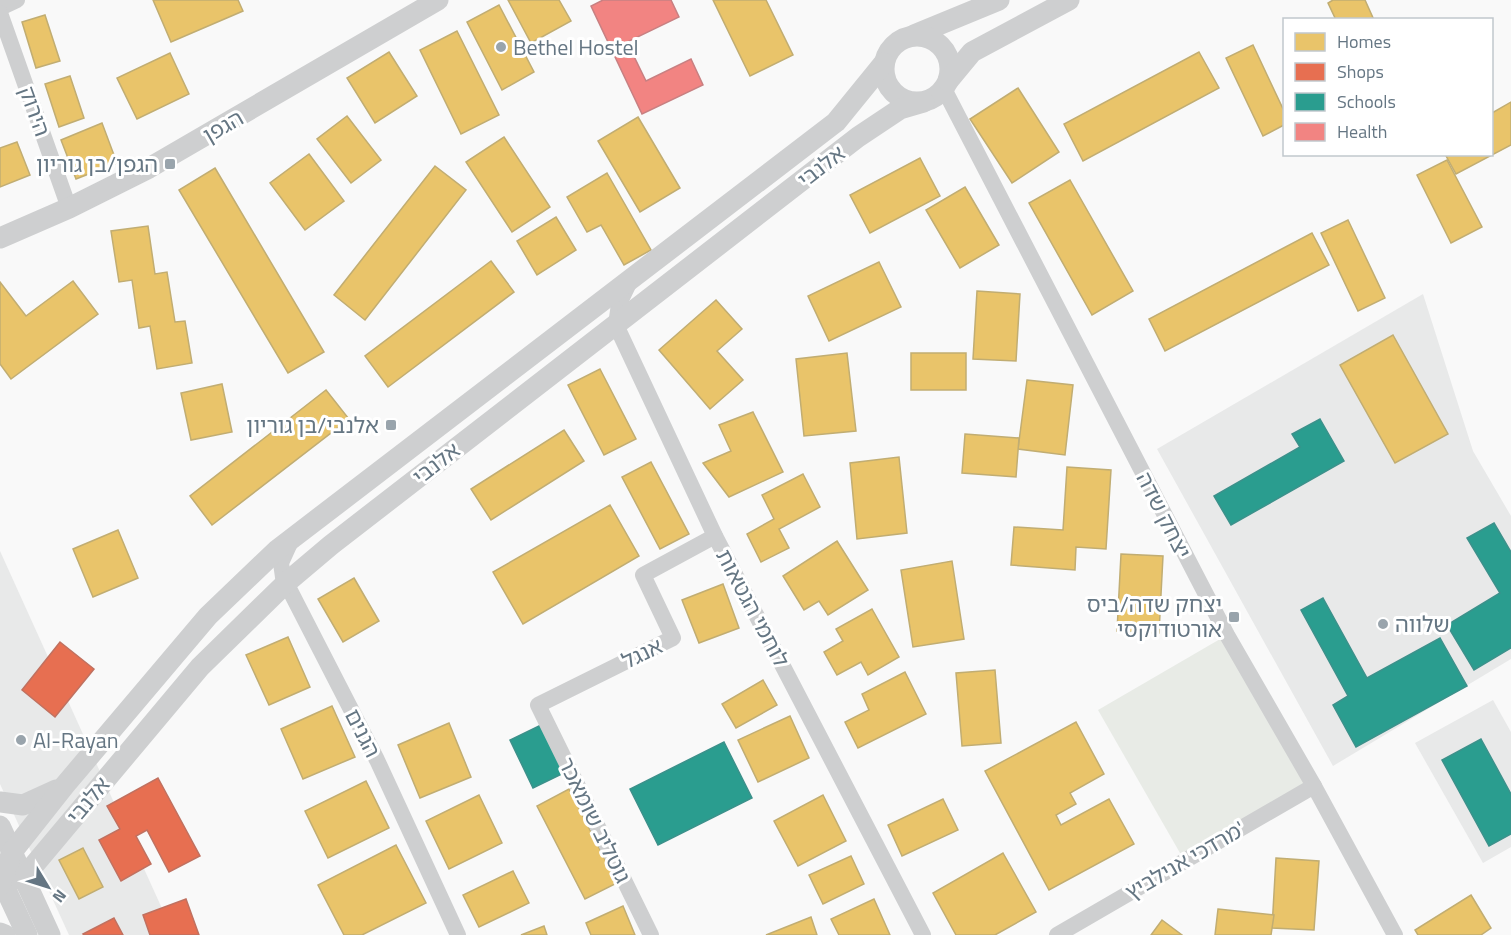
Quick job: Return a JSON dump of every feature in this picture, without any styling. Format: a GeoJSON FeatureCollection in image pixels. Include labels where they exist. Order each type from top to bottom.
{"type":"FeatureCollection","features":[{"type":"Feature","properties":{"kind":"street"},"geometry":{"type":"LineString","coordinates":[[0,8],[17,0]]}},
{"type":"Feature","properties":{"kind":"street","name":"הגפן"},"geometry":{"type":"LineString","coordinates":[[0,238],[69,208],[149,168],[438,0]]}},
{"type":"Feature","properties":{"kind":"street","name":"אלנבי"},"geometry":{"type":"LineString","coordinates":[[1,882],[12,852],[65,785],[208,616],[297,533],[836,122],[884,63],[894,44],[999,0]]}},
{"type":"Feature","properties":{"kind":"street","name":"אלנבי"},"geometry":{"type":"LineString","coordinates":[[24,876],[200,667],[286,583],[331,545],[858,136],[900,109],[924,102],[946,85],[957,67],[972,52],[1070,0]]}},
{"type":"Feature","properties":{"kind":"street","name":"הירוק"},"geometry":{"type":"LineString","coordinates":[[0,13],[69,208]]}},
{"type":"Feature","properties":{"kind":"street"},"geometry":{"type":"LineString","coordinates":[[914,35],[925,36],[943,47],[951,66],[946,85]]}},
{"type":"Feature","properties":{"kind":"street"},"geometry":{"type":"LineString","coordinates":[[884,63],[887,85],[895,94],[909,103],[924,102]]}},
{"type":"Feature","properties":{"kind":"street","name":"יצחק שדה"},"geometry":{"type":"LineString","coordinates":[[946,85],[1227,635],[1314,786],[1395,935]]}},
{"type":"Feature","properties":{"kind":"street"},"geometry":{"type":"LineString","coordinates":[[616,325],[615,318],[622,296],[634,276]]}},
{"type":"Feature","properties":{"kind":"street","name":"לוחמי הגטאות"},"geometry":{"type":"LineString","coordinates":[[616,325],[716,536],[923,935]]}},
{"type":"Feature","properties":{"kind":"street","name":"הגנים"},"geometry":{"type":"LineString","coordinates":[[297,533],[287,547],[281,563],[286,583],[377,760],[458,935]]}},
{"type":"Feature","properties":{"kind":"street","name":"אנגל"},"geometry":{"type":"LineString","coordinates":[[538,705],[673,638],[643,575],[716,536]]}},
{"type":"Feature","properties":{"kind":"street","name":"גוטליב שומאכר"},"geometry":{"type":"LineString","coordinates":[[538,705],[651,935]]}},
{"type":"Feature","properties":{"kind":"street"},"geometry":{"type":"LineString","coordinates":[[0,802],[23,805],[36,801],[65,785]]}},
{"type":"Feature","properties":{"kind":"street","name":"מרדכי אנילביץ'"},"geometry":{"type":"LineString","coordinates":[[1057,935],[1314,786]]}},
{"type":"Feature","properties":{"kind":"street"},"geometry":{"type":"LineString","coordinates":[[0,826],[50,935]]}},
{"type":"Feature","properties":{"kind":"street"},"geometry":{"type":"LineString","coordinates":[[24,876],[1,882],[27,935]]}},
{"type":"Feature","properties":{"kind":"street"},"geometry":{"type":"LineString","coordinates":[[0,933],[5,935]]}},
{"type":"Feature","properties":{"kind":"shaded area"},"geometry":{"type":"Polygon","coordinates":[[[1423,294],[1473,451],[1511,516],[1511,659],[1333,766],[1157,449],[1423,294]]]}},
{"type":"Feature","properties":{"kind":"shaded area"},"geometry":{"type":"Polygon","coordinates":[[[0,551],[174,935],[69,935],[0,784],[0,551]]]}},
{"type":"Feature","properties":{"kind":"shaded area"},"geometry":{"type":"Polygon","coordinates":[[[1227,635],[1314,786],[1184,860],[1098,710],[1227,635]]]}},
{"type":"Feature","properties":{"kind":"shaded area"},"geometry":{"type":"Polygon","coordinates":[[[1493,700],[1511,732],[1511,847],[1483,863],[1415,743],[1493,700]]]}},
{"type":"Feature","properties":{"kind":"building: Homes"},"geometry":{"type":"Polygon","coordinates":[[[153,0],[238,0],[243,11],[171,42],[153,0]]]}},
{"type":"Feature","properties":{"kind":"building: Homes"},"geometry":{"type":"Polygon","coordinates":[[[508,0],[559,0],[571,21],[531,43],[508,0]]]}},
{"type":"Feature","properties":{"kind":"building: Homes"},"geometry":{"type":"Polygon","coordinates":[[[713,0],[766,0],[793,55],[750,76],[713,0]]]}},
{"type":"Feature","properties":{"kind":"building: Homes"},"geometry":{"type":"Polygon","coordinates":[[[1333,0],[1365,0],[1373,18],[1335,18],[1328,3],[1333,0]]]}},
{"type":"Feature","properties":{"kind":"building: Homes","name":"Bethel Hostel"},"geometry":{"type":"Polygon","coordinates":[[[499,5],[534,72],[502,90],[467,22],[499,5]]]}},
{"type":"Feature","properties":{"kind":"building: Homes"},"geometry":{"type":"Polygon","coordinates":[[[45,15],[60,61],[36,68],[22,22],[45,15]]]}},
{"type":"Feature","properties":{"kind":"building: Homes"},"geometry":{"type":"Polygon","coordinates":[[[457,31],[499,115],[461,134],[420,50],[457,31]]]}},
{"type":"Feature","properties":{"kind":"building: Homes"},"geometry":{"type":"Polygon","coordinates":[[[1253,45],[1283,109],[1283,126],[1263,136],[1226,58],[1253,45]]]}},
{"type":"Feature","properties":{"kind":"building: Homes"},"geometry":{"type":"Polygon","coordinates":[[[389,52],[417,96],[375,123],[347,78],[389,52]]]}},
{"type":"Feature","properties":{"kind":"building: Homes"},"geometry":{"type":"Polygon","coordinates":[[[1199,52],[1219,88],[1083,161],[1064,124],[1199,52]]]}},
{"type":"Feature","properties":{"kind":"building: Homes"},"geometry":{"type":"Polygon","coordinates":[[[170,53],[189,94],[137,119],[117,78],[170,53]]]}},
{"type":"Feature","properties":{"kind":"building: Homes"},"geometry":{"type":"Polygon","coordinates":[[[70,76],[84,118],[59,127],[45,84],[70,76]]]}},
{"type":"Feature","properties":{"kind":"building: Homes"},"geometry":{"type":"Polygon","coordinates":[[[1018,88],[1059,152],[1012,183],[970,119],[1018,88]]]}},
{"type":"Feature","properties":{"kind":"building: Homes"},"geometry":{"type":"Polygon","coordinates":[[[1511,102],[1511,145],[1493,154],[1493,112],[1511,102]]]}},
{"type":"Feature","properties":{"kind":"building: Homes"},"geometry":{"type":"Polygon","coordinates":[[[347,116],[381,160],[351,183],[317,139],[347,116]]]}},
{"type":"Feature","properties":{"kind":"building: Homes"},"geometry":{"type":"Polygon","coordinates":[[[638,117],[680,188],[640,212],[598,141],[638,117]]]}},
{"type":"Feature","properties":{"kind":"building: Homes"},"geometry":{"type":"Polygon","coordinates":[[[102,123],[117,163],[76,179],[61,140],[102,123]]]}},
{"type":"Feature","properties":{"kind":"building: Homes"},"geometry":{"type":"Polygon","coordinates":[[[504,137],[550,207],[512,232],[466,162],[504,137]]]}},
{"type":"Feature","properties":{"kind":"building: Homes"},"geometry":{"type":"Polygon","coordinates":[[[17,142],[30,175],[0,187],[0,148],[17,142]]]}},
{"type":"Feature","properties":{"kind":"building: Homes"},"geometry":{"type":"Polygon","coordinates":[[[309,154],[344,201],[305,230],[270,183],[309,154]]]}},
{"type":"Feature","properties":{"kind":"building: Homes"},"geometry":{"type":"Polygon","coordinates":[[[1446,156],[1490,156],[1456,174],[1446,156]]]}},
{"type":"Feature","properties":{"kind":"building: Homes"},"geometry":{"type":"Polygon","coordinates":[[[920,158],[940,196],[870,233],[850,195],[920,158]]]}},
{"type":"Feature","properties":{"kind":"building: Homes"},"geometry":{"type":"Polygon","coordinates":[[[1447,160],[1482,227],[1451,243],[1417,175],[1447,160]]]}},
{"type":"Feature","properties":{"kind":"building: Homes"},"geometry":{"type":"Polygon","coordinates":[[[435,166],[466,190],[365,320],[334,295],[435,166]]]}},
{"type":"Feature","properties":{"kind":"building: Homes"},"geometry":{"type":"Polygon","coordinates":[[[215,168],[324,352],[288,373],[179,190],[215,168]]]}},
{"type":"Feature","properties":{"kind":"building: Homes"},"geometry":{"type":"Polygon","coordinates":[[[607,173],[651,250],[624,265],[601,225],[587,232],[567,197],[607,173]]]}},
{"type":"Feature","properties":{"kind":"building: Homes"},"geometry":{"type":"Polygon","coordinates":[[[1070,180],[1133,291],[1092,315],[1029,203],[1070,180]]]}},
{"type":"Feature","properties":{"kind":"building: Homes"},"geometry":{"type":"Polygon","coordinates":[[[965,187],[999,245],[960,268],[926,210],[965,187]]]}},
{"type":"Feature","properties":{"kind":"building: Homes"},"geometry":{"type":"Polygon","coordinates":[[[556,217],[576,250],[537,275],[517,241],[556,217]]]}},
{"type":"Feature","properties":{"kind":"building: Homes"},"geometry":{"type":"Polygon","coordinates":[[[1348,220],[1385,298],[1358,311],[1321,233],[1348,220]]]}},
{"type":"Feature","properties":{"kind":"building: Homes"},"geometry":{"type":"Polygon","coordinates":[[[148,226],[155,274],[167,272],[175,322],[185,321],[192,363],[157,369],[150,326],[139,328],[132,280],[119,282],[111,231],[148,226]]]}},
{"type":"Feature","properties":{"kind":"building: Homes"},"geometry":{"type":"Polygon","coordinates":[[[1312,233],[1329,265],[1165,351],[1149,319],[1312,233]]]}},
{"type":"Feature","properties":{"kind":"building: Homes"},"geometry":{"type":"Polygon","coordinates":[[[491,261],[514,292],[388,387],[365,356],[491,261]]]}},
{"type":"Feature","properties":{"kind":"building: Homes"},"geometry":{"type":"Polygon","coordinates":[[[879,262],[901,307],[829,341],[808,296],[879,262]]]}},
{"type":"Feature","properties":{"kind":"building: Homes"},"geometry":{"type":"Polygon","coordinates":[[[73,281],[98,314],[11,379],[0,364],[0,282],[26,316],[73,281]]]}},
{"type":"Feature","properties":{"kind":"building: Homes"},"geometry":{"type":"Polygon","coordinates":[[[977,291],[1020,294],[1016,361],[973,359],[977,291]]]}},
{"type":"Feature","properties":{"kind":"building: Homes"},"geometry":{"type":"Polygon","coordinates":[[[716,300],[742,329],[717,351],[743,380],[710,409],[659,350],[716,300]]]}},
{"type":"Feature","properties":{"kind":"building: Homes"},"geometry":{"type":"Polygon","coordinates":[[[1393,335],[1448,434],[1395,463],[1340,365],[1393,335]]]}},
{"type":"Feature","properties":{"kind":"building: Homes"},"geometry":{"type":"Polygon","coordinates":[[[847,353],[856,431],[804,436],[796,359],[847,353]]]}},
{"type":"Feature","properties":{"kind":"building: Homes"},"geometry":{"type":"Polygon","coordinates":[[[911,353],[966,353],[966,390],[911,390],[911,353]]]}},
{"type":"Feature","properties":{"kind":"building: Homes"},"geometry":{"type":"Polygon","coordinates":[[[600,369],[636,439],[604,455],[568,385],[600,369]]]}},
{"type":"Feature","properties":{"kind":"building: Homes"},"geometry":{"type":"Polygon","coordinates":[[[1027,380],[1073,385],[1065,455],[1018,449],[1027,380]]]}},
{"type":"Feature","properties":{"kind":"building: Homes"},"geometry":{"type":"Polygon","coordinates":[[[222,384],[232,432],[191,440],[181,393],[222,384]]]}},
{"type":"Feature","properties":{"kind":"building: Homes"},"geometry":{"type":"Polygon","coordinates":[[[326,390],[349,419],[212,525],[190,496],[326,390]]]}},
{"type":"Feature","properties":{"kind":"building: Homes"},"geometry":{"type":"Polygon","coordinates":[[[753,412],[783,472],[729,497],[703,463],[731,451],[719,425],[753,412]]]}},
{"type":"Feature","properties":{"kind":"building: Homes"},"geometry":{"type":"Polygon","coordinates":[[[564,430],[584,461],[491,520],[471,489],[564,430]]]}},
{"type":"Feature","properties":{"kind":"building: Homes"},"geometry":{"type":"Polygon","coordinates":[[[965,434],[1019,438],[1016,477],[962,473],[965,434]]]}},
{"type":"Feature","properties":{"kind":"building: Homes"},"geometry":{"type":"Polygon","coordinates":[[[899,457],[907,533],[857,539],[850,463],[899,457]]]}},
{"type":"Feature","properties":{"kind":"building: Homes"},"geometry":{"type":"Polygon","coordinates":[[[651,462],[689,534],[660,549],[622,477],[651,462]]]}},
{"type":"Feature","properties":{"kind":"building: Homes"},"geometry":{"type":"Polygon","coordinates":[[[1067,467],[1111,470],[1106,549],[1076,547],[1075,570],[1011,565],[1014,527],[1063,530],[1067,467]]]}},
{"type":"Feature","properties":{"kind":"building: Homes"},"geometry":{"type":"Polygon","coordinates":[[[803,474],[820,507],[779,529],[789,548],[761,562],[747,534],[774,519],[762,495],[803,474]]]}},
{"type":"Feature","properties":{"kind":"building: Homes"},"geometry":{"type":"Polygon","coordinates":[[[610,505],[639,556],[523,624],[493,572],[610,505]]]}},
{"type":"Feature","properties":{"kind":"building: Homes"},"geometry":{"type":"Polygon","coordinates":[[[118,530],[138,578],[93,597],[73,549],[118,530]]]}},
{"type":"Feature","properties":{"kind":"building: Homes"},"geometry":{"type":"Polygon","coordinates":[[[837,541],[868,590],[828,615],[819,601],[804,610],[783,576],[837,541]]]}},
{"type":"Feature","properties":{"kind":"building: Homes"},"geometry":{"type":"Polygon","coordinates":[[[1121,554],[1163,556],[1159,633],[1117,631],[1121,554]]]}},
{"type":"Feature","properties":{"kind":"building: Homes"},"geometry":{"type":"Polygon","coordinates":[[[952,561],[964,639],[913,647],[901,570],[952,561]]]}},
{"type":"Feature","properties":{"kind":"building: Homes"},"geometry":{"type":"Polygon","coordinates":[[[354,578],[379,621],[343,642],[318,599],[354,578]]]}},
{"type":"Feature","properties":{"kind":"building: Homes"},"geometry":{"type":"Polygon","coordinates":[[[723,584],[739,628],[699,643],[682,600],[723,584]]]}},
{"type":"Feature","properties":{"kind":"building: Homes"},"geometry":{"type":"Polygon","coordinates":[[[872,609],[899,657],[868,675],[861,662],[837,675],[824,652],[843,641],[836,629],[872,609]]]}},
{"type":"Feature","properties":{"kind":"building: Homes"},"geometry":{"type":"Polygon","coordinates":[[[288,637],[310,687],[269,705],[246,655],[288,637]]]}},
{"type":"Feature","properties":{"kind":"building: Homes"},"geometry":{"type":"Polygon","coordinates":[[[995,670],[1001,743],[962,746],[956,673],[995,670]]]}},
{"type":"Feature","properties":{"kind":"building: Homes"},"geometry":{"type":"Polygon","coordinates":[[[905,672],[926,714],[858,748],[845,722],[869,710],[862,694],[905,672]]]}},
{"type":"Feature","properties":{"kind":"building: Homes"},"geometry":{"type":"Polygon","coordinates":[[[763,680],[777,705],[736,728],[722,704],[763,680]]]}},
{"type":"Feature","properties":{"kind":"building: Homes"},"geometry":{"type":"Polygon","coordinates":[[[332,706],[355,757],[303,779],[281,729],[332,706]]]}},
{"type":"Feature","properties":{"kind":"building: Homes"},"geometry":{"type":"Polygon","coordinates":[[[790,716],[809,758],[758,782],[738,740],[790,716]]]}},
{"type":"Feature","properties":{"kind":"building: Homes"},"geometry":{"type":"Polygon","coordinates":[[[1076,722],[1104,774],[1070,793],[1076,804],[1056,815],[1061,825],[1109,799],[1134,844],[1049,890],[985,771],[1076,722]]]}},
{"type":"Feature","properties":{"kind":"building: Homes"},"geometry":{"type":"Polygon","coordinates":[[[449,723],[471,777],[420,798],[398,745],[449,723]]]}},
{"type":"Feature","properties":{"kind":"building: Homes"},"geometry":{"type":"Polygon","coordinates":[[[366,781],[389,828],[328,858],[305,811],[366,781]]]}},
{"type":"Feature","properties":{"kind":"building: Homes"},"geometry":{"type":"Polygon","coordinates":[[[569,789],[617,883],[585,899],[537,806],[569,789]]]}},
{"type":"Feature","properties":{"kind":"building: Homes"},"geometry":{"type":"Polygon","coordinates":[[[479,795],[502,843],[449,869],[426,821],[479,795]]]}},
{"type":"Feature","properties":{"kind":"building: Homes"},"geometry":{"type":"Polygon","coordinates":[[[823,795],[846,841],[798,866],[774,821],[823,795]]]}},
{"type":"Feature","properties":{"kind":"building: Homes"},"geometry":{"type":"Polygon","coordinates":[[[943,799],[958,830],[902,856],[888,825],[943,799]]]}},
{"type":"Feature","properties":{"kind":"building: Homes"},"geometry":{"type":"Polygon","coordinates":[[[396,845],[426,903],[362,935],[344,935],[318,885],[396,845]]]}},
{"type":"Feature","properties":{"kind":"building: Homes"},"geometry":{"type":"Polygon","coordinates":[[[83,848],[103,887],[79,899],[59,860],[83,848]]]}},
{"type":"Feature","properties":{"kind":"building: Homes"},"geometry":{"type":"Polygon","coordinates":[[[1003,853],[1036,912],[995,935],[956,935],[933,893],[1003,853]]]}},
{"type":"Feature","properties":{"kind":"building: Homes"},"geometry":{"type":"Polygon","coordinates":[[[851,856],[864,884],[823,904],[809,875],[851,856]]]}},
{"type":"Feature","properties":{"kind":"building: Homes"},"geometry":{"type":"Polygon","coordinates":[[[1276,858],[1319,861],[1314,930],[1272,928],[1276,858]]]}},
{"type":"Feature","properties":{"kind":"building: Homes"},"geometry":{"type":"Polygon","coordinates":[[[513,871],[529,903],[479,927],[463,895],[513,871]]]}},
{"type":"Feature","properties":{"kind":"building: Homes"},"geometry":{"type":"Polygon","coordinates":[[[1471,895],[1491,928],[1481,935],[1418,935],[1415,930],[1471,895]]]}},
{"type":"Feature","properties":{"kind":"building: Homes"},"geometry":{"type":"Polygon","coordinates":[[[874,899],[890,935],[839,935],[831,919],[874,899]]]}},
{"type":"Feature","properties":{"kind":"building: Homes"},"geometry":{"type":"Polygon","coordinates":[[[623,906],[635,935],[591,935],[586,923],[623,906]]]}},
{"type":"Feature","properties":{"kind":"building: Homes"},"geometry":{"type":"Polygon","coordinates":[[[1218,909],[1274,915],[1271,935],[1215,935],[1218,909]]]}},
{"type":"Feature","properties":{"kind":"building: Homes"},"geometry":{"type":"Polygon","coordinates":[[[811,917],[817,935],[766,935],[811,917]]]}},
{"type":"Feature","properties":{"kind":"building: Homes"},"geometry":{"type":"Polygon","coordinates":[[[1162,920],[1182,935],[1151,935],[1162,920]]]}},
{"type":"Feature","properties":{"kind":"building: Homes"},"geometry":{"type":"Polygon","coordinates":[[[544,926],[547,935],[521,935],[544,926]]]}},
{"type":"Feature","properties":{"kind":"building: Shops"},"geometry":{"type":"Polygon","coordinates":[[[60,642],[94,669],[55,717],[22,690],[60,642]]]}},
{"type":"Feature","properties":{"kind":"building: Shops"},"geometry":{"type":"Polygon","coordinates":[[[158,778],[200,856],[169,872],[147,830],[136,836],[151,864],[121,881],[99,840],[120,829],[107,806],[158,778]]]}},
{"type":"Feature","properties":{"kind":"building: Shops"},"geometry":{"type":"Polygon","coordinates":[[[186,899],[199,935],[150,935],[143,915],[186,899]]]}},
{"type":"Feature","properties":{"kind":"building: Shops"},"geometry":{"type":"Polygon","coordinates":[[[114,918],[123,935],[83,934],[114,918]]]}},
{"type":"Feature","properties":{"kind":"building: Schools"},"geometry":{"type":"Polygon","coordinates":[[[1320,419],[1344,461],[1231,525],[1214,496],[1300,447],[1292,434],[1320,419]]]}},
{"type":"Feature","properties":{"kind":"building: Schools"},"geometry":{"type":"Polygon","coordinates":[[[1494,523],[1511,552],[1511,648],[1474,670],[1447,625],[1500,593],[1467,538],[1494,523]]]}},
{"type":"Feature","properties":{"kind":"building: Schools"},"geometry":{"type":"Polygon","coordinates":[[[1323,598],[1367,678],[1440,638],[1467,686],[1356,747],[1333,705],[1348,696],[1301,610],[1323,598]]]}},
{"type":"Feature","properties":{"kind":"building: Schools"},"geometry":{"type":"Polygon","coordinates":[[[541,725],[564,773],[533,788],[510,740],[541,725]]]}},
{"type":"Feature","properties":{"kind":"building: Schools"},"geometry":{"type":"Polygon","coordinates":[[[1481,739],[1511,794],[1511,834],[1489,846],[1442,760],[1481,739]]]}},
{"type":"Feature","properties":{"kind":"building: Schools"},"geometry":{"type":"Polygon","coordinates":[[[724,742],[752,798],[658,845],[630,789],[724,742]]]}},
{"type":"Feature","properties":{"kind":"building: Health"},"geometry":{"type":"Polygon","coordinates":[[[603,0],[671,0],[679,17],[627,42],[646,81],[691,59],[703,85],[642,114],[591,6],[603,0]]]}},
{"type":"Feature","properties":{"kind":"place","name":"Bethel Hostel"},"geometry":{"type":"Point","coordinates":[501,47]}},
{"type":"Feature","properties":{"kind":"place","name":"הגפן/בן גוריון"},"geometry":{"type":"Point","coordinates":[170,164]}},
{"type":"Feature","properties":{"kind":"place","name":"אלנבי/בן גוריון"},"geometry":{"type":"Point","coordinates":[391,425]}},
{"type":"Feature","properties":{"kind":"place","name":"יצחק שדה/ביס אורטודוקסי"},"geometry":{"type":"Point","coordinates":[1234,617]}},
{"type":"Feature","properties":{"kind":"place","name":"שלווה"},"geometry":{"type":"Point","coordinates":[1383,624]}},
{"type":"Feature","properties":{"kind":"place","name":"Al-Rayan"},"geometry":{"type":"Point","coordinates":[21,740]}}]}
